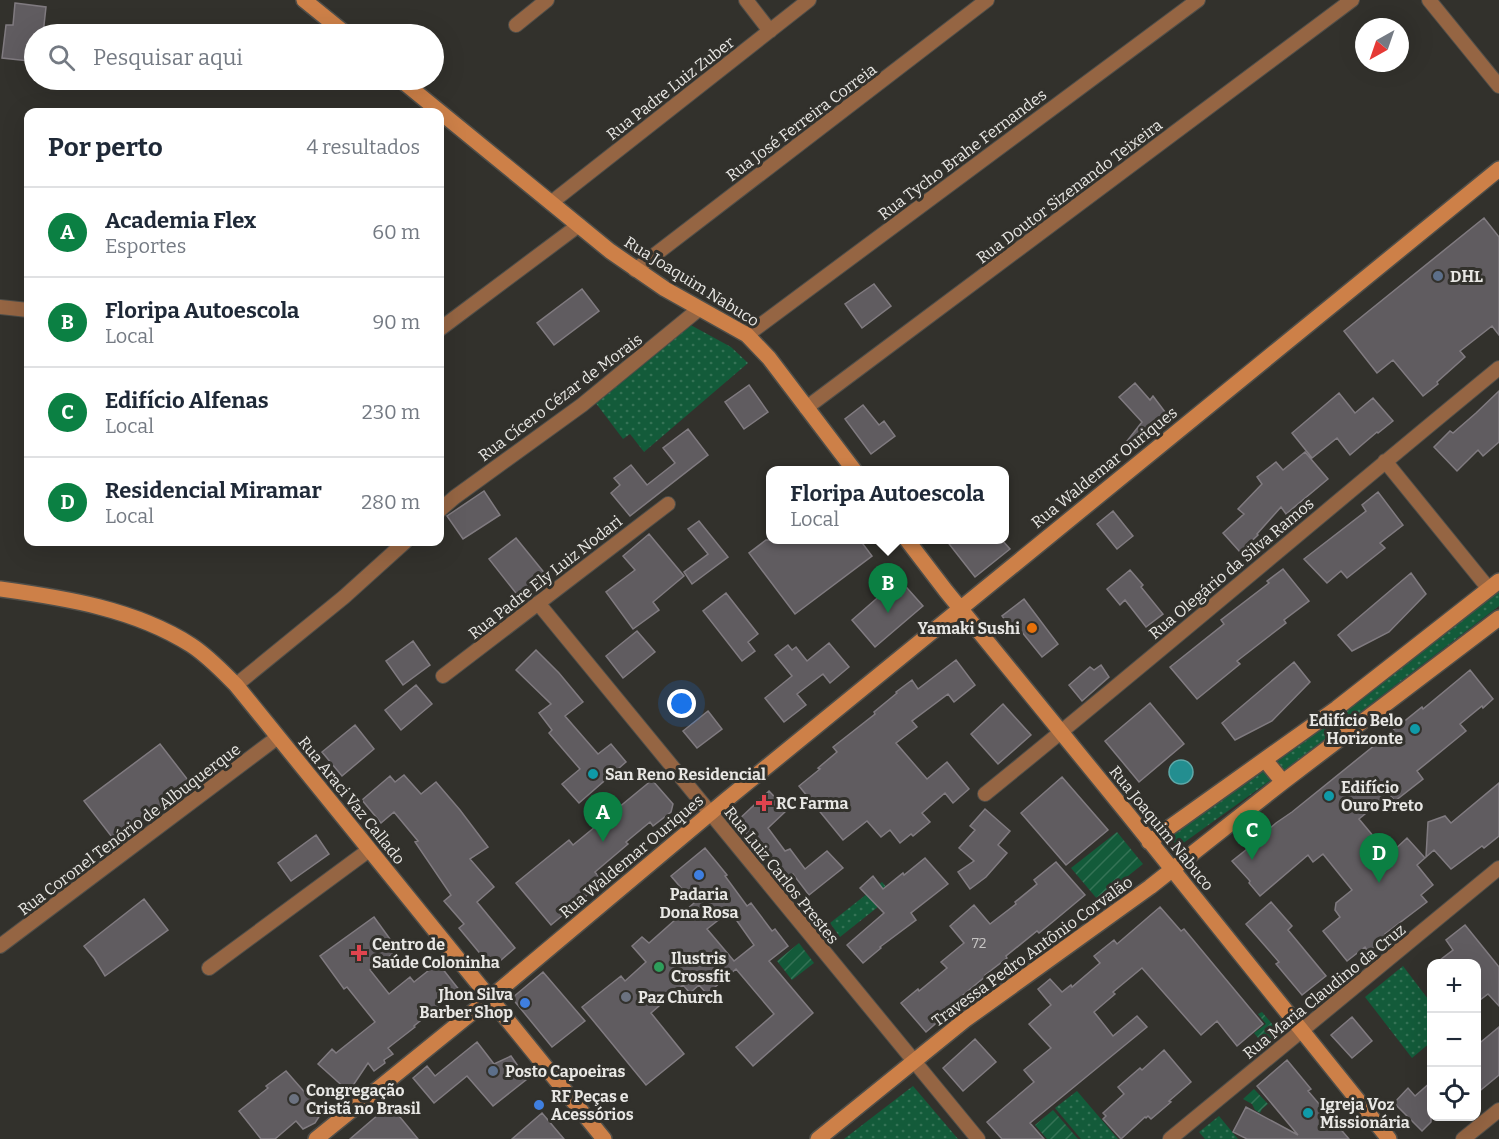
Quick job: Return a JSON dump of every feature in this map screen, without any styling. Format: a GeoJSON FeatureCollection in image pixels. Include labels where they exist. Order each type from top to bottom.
{"type":"FeatureCollection","features":[{"type":"Feature","properties":{"kind":"main road"},"geometry":{"type":"LineString","coordinates":[[312,2],[335,24]]}},
{"type":"Feature","properties":{"kind":"main road","name":"Rua Joaquim Nabuco"},"geometry":{"type":"LineString","coordinates":[[413,90],[434,108]]}},
{"type":"Feature","properties":{"kind":"main road","name":"Rua Joaquim Nabuco"},"geometry":{"type":"LineString","coordinates":[[444,116],[635,270],[699,309],[747,334],[769,358],[850,466]]}},
{"type":"Feature","properties":{"kind":"main road","name":"Rua Waldemar Ouriques"},"geometry":{"type":"LineString","coordinates":[[316,1139],[490,998],[710,813],[960,608],[1499,169]]}},
{"type":"Feature","properties":{"kind":"main road","name":"Rua Joaquim Nabuco"},"geometry":{"type":"LineString","coordinates":[[910,544],[1389,1139]]}},
{"type":"Feature","properties":{"kind":"main road","name":"Rua Araci Vaz Callado"},"geometry":{"type":"LineString","coordinates":[[0,589],[67,600],[145,622],[192,646],[214,663],[236,685],[604,1139]]}},
{"type":"Feature","properties":{"kind":"main road"},"geometry":{"type":"LineString","coordinates":[[1149,842],[1496,591]]}},
{"type":"Feature","properties":{"kind":"main road","name":"Travessa Pedro Antônio Corvalão"},"geometry":{"type":"LineString","coordinates":[[818,1139],[965,1020],[1172,869],[1499,618]]}},
{"type":"Feature","properties":{"kind":"main road"},"geometry":{"type":"LineString","coordinates":[[1265,760],[1283,782]]}},
{"type":"Feature","properties":{"kind":"street"},"geometry":{"type":"LineString","coordinates":[[516,25],[547,0]]}},
{"type":"Feature","properties":{"kind":"street"},"geometry":{"type":"LineString","coordinates":[[746,0],[770,31]]}},
{"type":"Feature","properties":{"kind":"street","name":"Rua Padre Luiz Zuber"},"geometry":{"type":"LineString","coordinates":[[552,202],[809,0]]}},
{"type":"Feature","properties":{"kind":"street","name":"Rua José Ferreira Correia"},"geometry":{"type":"LineString","coordinates":[[635,270],[987,0]]}},
{"type":"Feature","properties":{"kind":"street","name":"Rua Tycho Brahe Fernandes"},"geometry":{"type":"LineString","coordinates":[[747,334],[1198,0]]}},
{"type":"Feature","properties":{"kind":"street","name":"Rua Doutor Sizenando Teixeira"},"geometry":{"type":"LineString","coordinates":[[806,408],[1352,0]]}},
{"type":"Feature","properties":{"kind":"street"},"geometry":{"type":"LineString","coordinates":[[1429,0],[1499,86]]}},
{"type":"Feature","properties":{"kind":"street"},"geometry":{"type":"LineString","coordinates":[[444,326],[579,225]]}},
{"type":"Feature","properties":{"kind":"street"},"geometry":{"type":"LineString","coordinates":[[0,308],[24,310]]}},
{"type":"Feature","properties":{"kind":"street","name":"Rua Cícero Cézar de Morais"},"geometry":{"type":"LineString","coordinates":[[444,507],[582,405],[699,309]]}},
{"type":"Feature","properties":{"kind":"street","name":"Rua Olegário da Silva Ramos"},"geometry":{"type":"LineString","coordinates":[[985,794],[1499,368]]}},
{"type":"Feature","properties":{"kind":"street"},"geometry":{"type":"LineString","coordinates":[[1385,462],[1496,591]]}},
{"type":"Feature","properties":{"kind":"street","name":"Rua Padre Ely Luiz Nodari"},"geometry":{"type":"LineString","coordinates":[[443,676],[668,504]]}},
{"type":"Feature","properties":{"kind":"street"},"geometry":{"type":"LineString","coordinates":[[236,685],[344,597],[401,546]]}},
{"type":"Feature","properties":{"kind":"street","name":"Rua Luiz Carlos Prestes"},"geometry":{"type":"LineString","coordinates":[[538,603],[978,1139]]}},
{"type":"Feature","properties":{"kind":"street","name":"Rua Coronel Tenório de Albuquerque"},"geometry":{"type":"LineString","coordinates":[[0,946],[278,737]]}},
{"type":"Feature","properties":{"kind":"street"},"geometry":{"type":"LineString","coordinates":[[209,968],[369,850]]}},
{"type":"Feature","properties":{"kind":"street","name":"Rua Maria Claudino da Cruz"},"geometry":{"type":"LineString","coordinates":[[1170,1139],[1499,868]]}},
{"type":"Feature","properties":{"kind":"street"},"geometry":{"type":"LineString","coordinates":[[1463,1139],[1499,1110]]}},
{"type":"Feature","properties":{"kind":"green space"},"geometry":{"type":"Polygon","coordinates":[[[687,323],[731,347],[748,363],[644,452],[630,434],[623,439],[595,402],[687,323]]]}},
{"type":"Feature","properties":{"kind":"green space"},"geometry":{"type":"Polygon","coordinates":[[[1499,587],[1499,606],[1278,775],[1182,844],[1175,844],[1171,838],[1174,834],[1336,718],[1499,587]]]}},
{"type":"Feature","properties":{"kind":"green space"},"geometry":{"type":"Polygon","coordinates":[[[1117,832],[1143,864],[1098,900],[1071,868],[1117,832]]]}},
{"type":"Feature","properties":{"kind":"green space"},"geometry":{"type":"Polygon","coordinates":[[[882,882],[893,895],[840,937],[830,923],[882,882]]]}},
{"type":"Feature","properties":{"kind":"green space"},"geometry":{"type":"Polygon","coordinates":[[[799,943],[814,963],[792,980],[777,961],[799,943]]]}},
{"type":"Feature","properties":{"kind":"green space"},"geometry":{"type":"Polygon","coordinates":[[[1403,966],[1427,998],[1427,1045],[1412,1058],[1365,997],[1403,966]]]}},
{"type":"Feature","properties":{"kind":"green space"},"geometry":{"type":"Polygon","coordinates":[[[1262,1012],[1279,1032],[1263,1044],[1254,1033],[1266,1024],[1258,1014],[1262,1012]]]}},
{"type":"Feature","properties":{"kind":"green space"},"geometry":{"type":"Polygon","coordinates":[[[913,1086],[958,1139],[844,1139],[913,1086]]]}},
{"type":"Feature","properties":{"kind":"green space"},"geometry":{"type":"Polygon","coordinates":[[[1254,1089],[1268,1104],[1260,1113],[1252,1104],[1243,1099],[1254,1089]]]}},
{"type":"Feature","properties":{"kind":"green space"},"geometry":{"type":"Polygon","coordinates":[[[1077,1091],[1118,1139],[1081,1139],[1055,1108],[1077,1091]]]}},
{"type":"Feature","properties":{"kind":"green space"},"geometry":{"type":"Polygon","coordinates":[[[1053,1110],[1078,1139],[1047,1139],[1035,1125],[1053,1110]]]}},
{"type":"Feature","properties":{"kind":"green space"},"geometry":{"type":"Polygon","coordinates":[[[1219,1116],[1238,1139],[1205,1139],[1199,1132],[1219,1116]]]}},
{"type":"Feature","properties":{"kind":"water"},"geometry":{"type":"Polygon","coordinates":[[[1181,760],[1190,763],[1193,772],[1190,781],[1181,784],[1172,781],[1169,772],[1172,763],[1181,760]]]}},
{"type":"Feature","properties":{"kind":"building"},"geometry":{"type":"Polygon","coordinates":[[[15,3],[46,7],[44,24],[24,24],[24,60],[2,58],[6,25],[13,25],[15,3]]]}},
{"type":"Feature","properties":{"kind":"building"},"geometry":{"type":"Polygon","coordinates":[[[1484,218],[1499,237],[1499,335],[1492,326],[1460,351],[1465,357],[1423,396],[1393,360],[1377,373],[1344,331],[1484,218]]]}},
{"type":"Feature","properties":{"kind":"building"},"geometry":{"type":"Polygon","coordinates":[[[874,284],[891,306],[862,328],[845,304],[874,284]]]}},
{"type":"Feature","properties":{"kind":"building"},"geometry":{"type":"Polygon","coordinates":[[[582,289],[599,311],[554,345],[537,323],[582,289]]]}},
{"type":"Feature","properties":{"kind":"building"},"geometry":{"type":"Polygon","coordinates":[[[1135,383],[1150,400],[1153,396],[1168,416],[1128,449],[1124,445],[1142,422],[1119,397],[1135,383]]]}},
{"type":"Feature","properties":{"kind":"building"},"geometry":{"type":"Polygon","coordinates":[[[749,385],[768,412],[744,429],[725,402],[749,385]]]}},
{"type":"Feature","properties":{"kind":"building"},"geometry":{"type":"Polygon","coordinates":[[[1499,391],[1499,442],[1483,456],[1478,450],[1457,471],[1434,447],[1499,391]]]}},
{"type":"Feature","properties":{"kind":"building"},"geometry":{"type":"Polygon","coordinates":[[[1339,393],[1355,413],[1373,398],[1393,421],[1350,455],[1337,438],[1312,458],[1292,433],[1339,393]]]}},
{"type":"Feature","properties":{"kind":"building"},"geometry":{"type":"Polygon","coordinates":[[[863,405],[879,425],[884,421],[895,436],[871,454],[845,419],[863,405]]]}},
{"type":"Feature","properties":{"kind":"building"},"geometry":{"type":"Polygon","coordinates":[[[688,429],[708,455],[630,516],[611,493],[620,485],[614,478],[631,465],[647,485],[675,463],[663,448],[688,429]]]}},
{"type":"Feature","properties":{"kind":"building"},"geometry":{"type":"Polygon","coordinates":[[[1305,452],[1328,479],[1286,514],[1281,507],[1258,535],[1240,552],[1223,533],[1244,514],[1238,509],[1262,484],[1257,477],[1276,462],[1283,470],[1305,452]]]}},
{"type":"Feature","properties":{"kind":"building"},"geometry":{"type":"Polygon","coordinates":[[[484,491],[500,515],[463,539],[447,516],[484,491]]]}},
{"type":"Feature","properties":{"kind":"building"},"geometry":{"type":"Polygon","coordinates":[[[1378,492],[1403,525],[1380,543],[1385,548],[1347,578],[1341,571],[1327,583],[1304,559],[1366,511],[1362,505],[1378,492]]]}},
{"type":"Feature","properties":{"kind":"building"},"geometry":{"type":"Polygon","coordinates":[[[1113,511],[1133,536],[1117,549],[1097,524],[1113,511]]]}},
{"type":"Feature","properties":{"kind":"building"},"geometry":{"type":"Polygon","coordinates":[[[699,521],[728,557],[692,584],[684,572],[708,554],[688,529],[699,521]]]}},
{"type":"Feature","properties":{"kind":"building"},"geometry":{"type":"Polygon","coordinates":[[[649,534],[684,576],[653,602],[659,610],[633,629],[606,592],[635,570],[623,556],[649,534]]]}},
{"type":"Feature","properties":{"kind":"building"},"geometry":{"type":"Polygon","coordinates":[[[516,538],[546,575],[519,597],[489,559],[516,538]]]}},
{"type":"Feature","properties":{"kind":"building"},"geometry":{"type":"Polygon","coordinates":[[[766,540],[766,544],[863,544],[872,556],[795,614],[749,553],[766,540]]]}},
{"type":"Feature","properties":{"kind":"building"},"geometry":{"type":"Polygon","coordinates":[[[949,544],[1006,544],[1010,549],[975,577],[949,544]]]}},
{"type":"Feature","properties":{"kind":"building"},"geometry":{"type":"Polygon","coordinates":[[[1283,569],[1309,601],[1284,620],[1286,623],[1237,661],[1240,664],[1197,699],[1170,667],[1224,624],[1221,620],[1269,583],[1267,581],[1283,569]]]}},
{"type":"Feature","properties":{"kind":"building"},"geometry":{"type":"Polygon","coordinates":[[[1130,570],[1163,614],[1146,627],[1125,600],[1120,605],[1107,589],[1130,570]]]}},
{"type":"Feature","properties":{"kind":"building"},"geometry":{"type":"Polygon","coordinates":[[[1411,573],[1426,594],[1389,632],[1352,651],[1338,635],[1411,573]]]}},
{"type":"Feature","properties":{"kind":"building"},"geometry":{"type":"Polygon","coordinates":[[[899,579],[923,606],[875,647],[852,620],[899,579]]]}},
{"type":"Feature","properties":{"kind":"building"},"geometry":{"type":"Polygon","coordinates":[[[726,593],[758,634],[748,642],[755,651],[742,661],[703,611],[726,593]]]}},
{"type":"Feature","properties":{"kind":"building","name":"Yamaki Sushi"},"geometry":{"type":"Polygon","coordinates":[[[1024,599],[1058,644],[1042,657],[1017,626],[1012,629],[1002,616],[1024,599]]]}},
{"type":"Feature","properties":{"kind":"building"},"geometry":{"type":"Polygon","coordinates":[[[637,631],[655,652],[623,678],[606,656],[637,631]]]}},
{"type":"Feature","properties":{"kind":"building"},"geometry":{"type":"Polygon","coordinates":[[[413,641],[430,665],[403,685],[386,661],[413,641]]]}},
{"type":"Feature","properties":{"kind":"building"},"geometry":{"type":"Polygon","coordinates":[[[829,643],[849,667],[830,683],[823,674],[797,694],[806,705],[784,722],[765,698],[792,676],[775,655],[788,645],[792,650],[796,647],[807,661],[829,643]]]}},
{"type":"Feature","properties":{"kind":"building"},"geometry":{"type":"Polygon","coordinates":[[[536,650],[583,702],[565,716],[598,754],[611,744],[626,762],[579,803],[562,784],[580,769],[549,733],[552,730],[539,713],[551,704],[516,670],[536,650]]]}},
{"type":"Feature","properties":{"kind":"building"},"geometry":{"type":"Polygon","coordinates":[[[956,660],[975,685],[954,702],[948,694],[912,721],[917,727],[896,743],[927,779],[947,762],[969,789],[953,803],[945,793],[922,813],[930,822],[900,843],[890,830],[881,837],[867,821],[843,840],[799,786],[837,752],[833,747],[875,714],[874,712],[896,692],[912,680],[918,689],[956,660]]]}},
{"type":"Feature","properties":{"kind":"building"},"geometry":{"type":"Polygon","coordinates":[[[1294,662],[1310,682],[1272,721],[1235,740],[1222,723],[1294,662]]]}},
{"type":"Feature","properties":{"kind":"building"},"geometry":{"type":"Polygon","coordinates":[[[1101,665],[1109,677],[1082,701],[1069,685],[1090,667],[1094,670],[1101,665]]]}},
{"type":"Feature","properties":{"kind":"building"},"geometry":{"type":"Polygon","coordinates":[[[1470,670],[1493,699],[1460,724],[1466,731],[1417,771],[1423,779],[1395,801],[1389,794],[1359,819],[1389,855],[1407,838],[1425,858],[1417,865],[1433,885],[1421,895],[1427,902],[1385,934],[1387,937],[1368,952],[1365,947],[1347,961],[1323,931],[1340,917],[1335,910],[1336,903],[1352,890],[1323,854],[1313,862],[1308,855],[1260,896],[1232,861],[1247,849],[1245,846],[1259,833],[1261,836],[1470,670]]]}},
{"type":"Feature","properties":{"kind":"building"},"geometry":{"type":"Polygon","coordinates":[[[416,685],[432,704],[401,730],[385,710],[416,685]]]}},
{"type":"Feature","properties":{"kind":"building"},"geometry":{"type":"Polygon","coordinates":[[[1150,703],[1184,744],[1139,782],[1105,741],[1150,703]]]}},
{"type":"Feature","properties":{"kind":"building"},"geometry":{"type":"Polygon","coordinates":[[[1003,704],[1031,735],[998,764],[971,734],[1003,704]]]}},
{"type":"Feature","properties":{"kind":"building"},"geometry":{"type":"Polygon","coordinates":[[[708,711],[722,729],[697,748],[683,731],[708,711]]]}},
{"type":"Feature","properties":{"kind":"building"},"geometry":{"type":"Polygon","coordinates":[[[355,725],[374,749],[342,776],[322,752],[355,725]]]}},
{"type":"Feature","properties":{"kind":"building"},"geometry":{"type":"Polygon","coordinates":[[[160,744],[191,784],[115,841],[84,801],[160,744]]]}},
{"type":"Feature","properties":{"kind":"building"},"geometry":{"type":"Polygon","coordinates":[[[404,775],[421,794],[436,782],[488,847],[470,859],[494,887],[477,902],[515,948],[492,968],[459,928],[464,924],[444,901],[451,895],[415,842],[418,841],[394,812],[381,823],[362,800],[390,776],[395,782],[404,775]]]}},
{"type":"Feature","properties":{"kind":"building"},"geometry":{"type":"Polygon","coordinates":[[[1062,777],[1108,830],[1066,865],[1021,813],[1062,777]]]}},
{"type":"Feature","properties":{"kind":"building"},"geometry":{"type":"Polygon","coordinates":[[[652,780],[673,804],[671,812],[653,826],[650,822],[626,842],[628,844],[595,872],[603,882],[551,925],[516,883],[569,840],[573,845],[652,780]]]}},
{"type":"Feature","properties":{"kind":"building"},"geometry":{"type":"Polygon","coordinates":[[[1499,783],[1499,836],[1451,869],[1434,850],[1426,857],[1428,822],[1445,816],[1451,823],[1499,783]]]}},
{"type":"Feature","properties":{"kind":"building"},"geometry":{"type":"Polygon","coordinates":[[[769,791],[787,810],[768,828],[785,851],[790,849],[805,869],[827,851],[843,868],[809,895],[793,874],[787,878],[757,838],[754,841],[736,822],[769,791]]]}},
{"type":"Feature","properties":{"kind":"building"},"geometry":{"type":"Polygon","coordinates":[[[985,809],[1010,831],[998,845],[1007,853],[986,877],[970,889],[958,872],[974,861],[959,848],[975,830],[970,826],[985,809]]]}},
{"type":"Feature","properties":{"kind":"building"},"geometry":{"type":"Polygon","coordinates":[[[316,835],[329,854],[291,881],[278,863],[316,835]]]}},
{"type":"Feature","properties":{"kind":"building"},"geometry":{"type":"Polygon","coordinates":[[[705,848],[727,875],[725,876],[747,906],[751,903],[772,931],[775,929],[788,946],[769,961],[813,1013],[753,1066],[736,1047],[774,1014],[736,969],[707,994],[699,985],[690,993],[683,985],[651,1013],[684,1054],[646,1085],[582,1007],[621,976],[625,981],[646,962],[632,946],[642,937],[649,943],[694,903],[671,876],[705,848]],[[730,911],[707,929],[734,961],[754,945],[730,911]]]}},
{"type":"Feature","properties":{"kind":"building"},"geometry":{"type":"Polygon","coordinates":[[[925,858],[948,884],[911,913],[916,920],[863,963],[847,945],[884,913],[860,888],[873,876],[883,889],[925,858]]]}},
{"type":"Feature","properties":{"kind":"building"},"geometry":{"type":"Polygon","coordinates":[[[1056,862],[1085,895],[1039,933],[1037,931],[1006,956],[1007,958],[962,996],[964,999],[926,1032],[901,1003],[947,968],[941,962],[964,943],[950,926],[974,905],[990,924],[1016,904],[1015,902],[1037,884],[1034,880],[1056,862]]]}},
{"type":"Feature","properties":{"kind":"building"},"geometry":{"type":"Polygon","coordinates":[[[144,899],[168,930],[105,976],[84,946],[144,899]]]}},
{"type":"Feature","properties":{"kind":"building"},"geometry":{"type":"Polygon","coordinates":[[[1271,902],[1292,926],[1288,930],[1326,976],[1302,995],[1276,964],[1279,962],[1246,924],[1271,902]]]}},
{"type":"Feature","properties":{"kind":"building"},"geometry":{"type":"Polygon","coordinates":[[[1160,907],[1181,931],[1184,929],[1263,1024],[1237,1046],[1217,1021],[1201,1035],[1142,968],[1113,992],[1115,994],[1094,1012],[1113,1036],[1137,1016],[1147,1027],[1030,1123],[1044,1139],[1002,1139],[987,1122],[1034,1082],[1024,1070],[1051,1048],[1029,1024],[1051,1005],[1038,989],[1050,979],[1062,992],[1071,985],[1072,987],[1100,963],[1094,956],[1114,940],[1117,944],[1160,907]]]}},
{"type":"Feature","properties":{"kind":"building"},"geometry":{"type":"Polygon","coordinates":[[[374,917],[398,950],[370,970],[389,994],[410,977],[414,982],[438,963],[460,991],[445,1004],[443,1002],[388,1048],[393,1054],[384,1060],[385,1063],[374,1071],[368,1063],[354,1084],[347,1090],[318,1064],[332,1049],[336,1053],[375,1022],[347,987],[344,989],[320,956],[374,917]]]}},
{"type":"Feature","properties":{"kind":"building"},"geometry":{"type":"Polygon","coordinates":[[[1465,925],[1499,967],[1499,1006],[1488,994],[1481,999],[1481,959],[1441,959],[1453,950],[1446,940],[1465,925]]]}},
{"type":"Feature","properties":{"kind":"building"},"geometry":{"type":"Polygon","coordinates":[[[543,972],[585,1021],[552,1047],[512,998],[543,972]]]}},
{"type":"Feature","properties":{"kind":"building"},"geometry":{"type":"Polygon","coordinates":[[[1352,1017],[1372,1041],[1352,1058],[1331,1035],[1352,1017]]]}},
{"type":"Feature","properties":{"kind":"building"},"geometry":{"type":"Polygon","coordinates":[[[1499,1027],[1499,1075],[1481,1090],[1481,1067],[1481,1042],[1499,1027]]]}},
{"type":"Feature","properties":{"kind":"building"},"geometry":{"type":"Polygon","coordinates":[[[975,1039],[996,1062],[963,1091],[943,1068],[975,1039]]]}},
{"type":"Feature","properties":{"kind":"building","name":"Posto Capoeiras"},"geometry":{"type":"Polygon","coordinates":[[[477,1042],[494,1064],[511,1056],[527,1079],[493,1106],[467,1076],[434,1103],[413,1078],[427,1066],[435,1076],[477,1042]]]}},
{"type":"Feature","properties":{"kind":"building"},"geometry":{"type":"Polygon","coordinates":[[[1164,1050],[1191,1082],[1151,1119],[1148,1116],[1145,1117],[1121,1139],[1103,1119],[1106,1116],[1103,1113],[1124,1094],[1118,1087],[1164,1050]]]}},
{"type":"Feature","properties":{"kind":"building"},"geometry":{"type":"Polygon","coordinates":[[[1287,1060],[1311,1089],[1308,1091],[1349,1139],[1247,1139],[1233,1132],[1246,1107],[1298,1135],[1257,1086],[1287,1060]]]}},
{"type":"Feature","properties":{"kind":"building"},"geometry":{"type":"Polygon","coordinates":[[[286,1071],[322,1112],[315,1123],[303,1129],[296,1121],[275,1139],[261,1139],[239,1111],[286,1071]]]}},
{"type":"Feature","properties":{"kind":"building"},"geometry":{"type":"Polygon","coordinates":[[[1427,1086],[1427,1121],[1431,1122],[1422,1131],[1394,1103],[1408,1088],[1415,1096],[1427,1086]]]}},
{"type":"Feature","properties":{"kind":"building"},"geometry":{"type":"Polygon","coordinates":[[[390,1105],[418,1139],[350,1139],[372,1120],[390,1105]]]}},
{"type":"Feature","properties":{"kind":"building"},"geometry":{"type":"Polygon","coordinates":[[[542,1113],[564,1139],[512,1139],[542,1113]]]}},
{"type":"Feature","properties":{"kind":"place","name":"DHL"},"geometry":{"type":"Point","coordinates":[1438,276]}},
{"type":"Feature","properties":{"kind":"place","name":"Floripa Autoescola"},"geometry":{"type":"Point","coordinates":[888,613]}},
{"type":"Feature","properties":{"kind":"place","name":"Yamaki Sushi"},"geometry":{"type":"Point","coordinates":[1032,628]}},
{"type":"Feature","properties":{"kind":"place","name":"Edifício Belo Horizonte"},"geometry":{"type":"Point","coordinates":[1415,729]}},
{"type":"Feature","properties":{"kind":"place","name":"San Reno Residencial"},"geometry":{"type":"Point","coordinates":[593,774]}},
{"type":"Feature","properties":{"kind":"place","name":"Edifício Ouro Preto"},"geometry":{"type":"Point","coordinates":[1329,796]}},
{"type":"Feature","properties":{"kind":"place","name":"RC Farma"},"geometry":{"type":"Point","coordinates":[764,803]}},
{"type":"Feature","properties":{"kind":"place","name":"Academia Flex"},"geometry":{"type":"Point","coordinates":[603,842]}},
{"type":"Feature","properties":{"kind":"place","name":"Edifício Alfenas"},"geometry":{"type":"Point","coordinates":[1252,860]}},
{"type":"Feature","properties":{"kind":"place","name":"Padaria Dona Rosa"},"geometry":{"type":"Point","coordinates":[699,875]}},
{"type":"Feature","properties":{"kind":"place","name":"Residencial Miramar"},"geometry":{"type":"Point","coordinates":[1379,883]}},
{"type":"Feature","properties":{"kind":"place","name":"Centro de Saúde Coloninha"},"geometry":{"type":"Point","coordinates":[359,953]}},
{"type":"Feature","properties":{"kind":"place","name":"Ilustris Crossfit"},"geometry":{"type":"Point","coordinates":[659,967]}},
{"type":"Feature","properties":{"kind":"place","name":"Paz Church"},"geometry":{"type":"Point","coordinates":[626,997]}},
{"type":"Feature","properties":{"kind":"place","name":"Jhon Silva Barber Shop"},"geometry":{"type":"Point","coordinates":[525,1003]}},
{"type":"Feature","properties":{"kind":"place","name":"Posto Capoeiras"},"geometry":{"type":"Point","coordinates":[493,1071]}},
{"type":"Feature","properties":{"kind":"place","name":"Congregação Cristã no Brasil"},"geometry":{"type":"Point","coordinates":[294,1099]}},
{"type":"Feature","properties":{"kind":"place","name":"RF Peças e Acessórios"},"geometry":{"type":"Point","coordinates":[539,1105]}},
{"type":"Feature","properties":{"kind":"place","name":"Igreja Voz Missionária"},"geometry":{"type":"Point","coordinates":[1308,1113]}}]}
